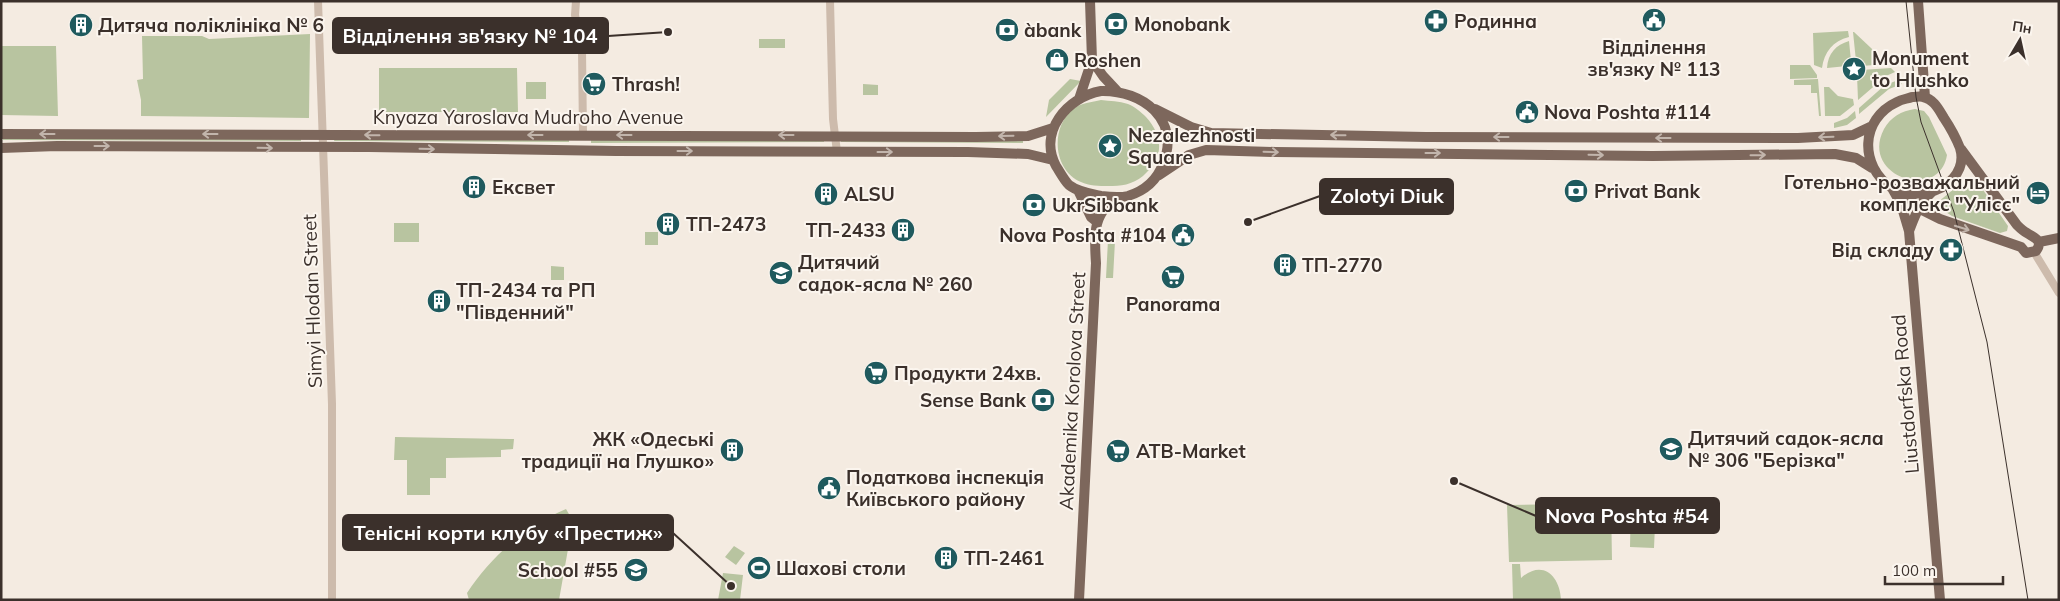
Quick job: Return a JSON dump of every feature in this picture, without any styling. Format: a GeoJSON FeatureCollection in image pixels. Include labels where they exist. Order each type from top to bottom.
{"type":"FeatureCollection","features":[{"type":"Feature","properties":{"kind":"main road"},"geometry":{"type":"LineString","coordinates":[[1079,99],[1092,60],[1090,1]]}},
{"type":"Feature","properties":{"kind":"main road"},"geometry":{"type":"LineString","coordinates":[[1918,1],[1924,97]]}},
{"type":"Feature","properties":{"kind":"main road"},"geometry":{"type":"LineString","coordinates":[[1092,60],[1117,91],[1191,127],[1210,133],[1435,137],[1789,138],[1853,135],[1872,126]]}},
{"type":"Feature","properties":{"kind":"main road"},"geometry":{"type":"LineString","coordinates":[[1117,91],[1090,93],[1079,99],[1064,110],[1053,128],[1051,147],[1053,160],[1063,178],[1078,190],[1101,196],[1129,196],[1148,186],[1158,175],[1189,155],[1206,150],[1648,156],[1835,154],[1856,158],[1872,168],[1892,188],[1905,193],[1932,192]]}},
{"type":"Feature","properties":{"kind":"main road"},"geometry":{"type":"LineString","coordinates":[[1872,168],[1868,150],[1872,126],[1884,111],[1897,102],[1912,97],[1924,97],[1938,108],[1960,149],[2016,225],[2028,235],[2036,237],[2039,247],[2034,252],[2026,253],[2021,247],[1953,225],[1918,208],[1905,193]]}},
{"type":"Feature","properties":{"kind":"main road"},"geometry":{"type":"LineString","coordinates":[[1155,109],[1167,130],[1168,144],[1158,175]]}},
{"type":"Feature","properties":{"kind":"main road","name":"Knyaza Yaroslava Mudroho Avenue"},"geometry":{"type":"LineString","coordinates":[[1,134],[1028,136],[1053,128]]}},
{"type":"Feature","properties":{"kind":"main road"},"geometry":{"type":"LineString","coordinates":[[583,150],[584,136]]}},
{"type":"Feature","properties":{"kind":"main road","name":"Knyaza Yaroslava Mudroho Avenue"},"geometry":{"type":"LineString","coordinates":[[1,148],[58,146],[1028,154],[1053,160]]}},
{"type":"Feature","properties":{"kind":"main road"},"geometry":{"type":"LineString","coordinates":[[1909,231],[1918,208],[1924,199],[1932,192],[1944,187],[1957,173],[1960,165],[1960,149]]}},
{"type":"Feature","properties":{"kind":"main road","name":"Liustdorfska Road"},"geometry":{"type":"LineString","coordinates":[[1892,188],[1901,204],[1909,231],[1940,600]]}},
{"type":"Feature","properties":{"kind":"main road"},"geometry":{"type":"LineString","coordinates":[[1078,190],[1091,217],[1096,221],[1110,204],[1122,197]]}},
{"type":"Feature","properties":{"kind":"main road","name":"Akademika Korolova Street"},"geometry":{"type":"LineString","coordinates":[[1078,600],[1096,263],[1096,221]]}},
{"type":"Feature","properties":{"kind":"main road"},"geometry":{"type":"LineString","coordinates":[[2021,247],[2022,239],[2028,235]]}},
{"type":"Feature","properties":{"kind":"main road"},"geometry":{"type":"LineString","coordinates":[[2039,242],[2059,238]]}},
{"type":"Feature","properties":{"kind":"street","name":"Simyi Hlodan Street"},"geometry":{"type":"LineString","coordinates":[[318,1],[332,404],[332,600]]}},
{"type":"Feature","properties":{"kind":"street"},"geometry":{"type":"LineString","coordinates":[[576,1],[575,15],[582,50],[584,136]]}},
{"type":"Feature","properties":{"kind":"street"},"geometry":{"type":"LineString","coordinates":[[830,1],[832,102],[837,152]]}},
{"type":"Feature","properties":{"kind":"street"},"geometry":{"type":"LineString","coordinates":[[2034,252],[2059,293]]}},
{"type":"Feature","properties":{"kind":"green space"},"geometry":{"type":"Polygon","coordinates":[[[1848,31],[1849,37],[1838,41],[1827,52],[1822,68],[1814,65],[1813,33],[1848,31]]]}},
{"type":"Feature","properties":{"kind":"green space"},"geometry":{"type":"Polygon","coordinates":[[[1853,32],[1888,64],[1861,66],[1856,61],[1853,32]]]}},
{"type":"Feature","properties":{"kind":"green space"},"geometry":{"type":"Polygon","coordinates":[[[310,34],[309,118],[141,116],[141,100],[137,80],[143,79],[142,36],[202,36],[209,39],[310,34]]]}},
{"type":"Feature","properties":{"kind":"green space"},"geometry":{"type":"Polygon","coordinates":[[[759,39],[785,39],[785,48],[759,48],[759,39]]]}},
{"type":"Feature","properties":{"kind":"green space"},"geometry":{"type":"Polygon","coordinates":[[[1849,41],[1851,61],[1847,66],[1827,68],[1829,58],[1834,50],[1849,41]]]}},
{"type":"Feature","properties":{"kind":"green space"},"geometry":{"type":"Polygon","coordinates":[[[1,46],[56,46],[58,116],[1,115],[1,46]]]}},
{"type":"Feature","properties":{"kind":"green space"},"geometry":{"type":"Polygon","coordinates":[[[1790,65],[1810,65],[1817,78],[1790,79],[1790,65]]]}},
{"type":"Feature","properties":{"kind":"green space"},"geometry":{"type":"Polygon","coordinates":[[[379,68],[517,68],[518,112],[379,112],[379,68]]]}},
{"type":"Feature","properties":{"kind":"green space"},"geometry":{"type":"Polygon","coordinates":[[[1891,68],[1895,72],[1886,76],[1858,100],[1857,75],[1860,74],[1861,70],[1891,68]]]}},
{"type":"Feature","properties":{"kind":"green space"},"geometry":{"type":"Polygon","coordinates":[[[1070,79],[1081,81],[1046,117],[1049,100],[1070,79]]]}},
{"type":"Feature","properties":{"kind":"green space"},"geometry":{"type":"Polygon","coordinates":[[[1818,79],[1821,116],[1819,116],[1817,93],[1811,93],[1811,85],[1794,85],[1794,80],[1818,79]]]}},
{"type":"Feature","properties":{"kind":"green space"},"geometry":{"type":"Polygon","coordinates":[[[1901,79],[1902,84],[1889,89],[1859,114],[1859,108],[1885,85],[1901,79]]]}},
{"type":"Feature","properties":{"kind":"green space"},"geometry":{"type":"Polygon","coordinates":[[[526,82],[546,82],[546,99],[526,99],[526,82]]]}},
{"type":"Feature","properties":{"kind":"green space"},"geometry":{"type":"Polygon","coordinates":[[[863,84],[878,85],[878,95],[863,95],[863,84]]]}},
{"type":"Feature","properties":{"kind":"green space"},"geometry":{"type":"Polygon","coordinates":[[[1824,87],[1829,87],[1838,96],[1853,99],[1854,105],[1840,116],[1825,116],[1824,87]]]}},
{"type":"Feature","properties":{"kind":"green space"},"geometry":{"type":"Polygon","coordinates":[[[1101,100],[1121,102],[1133,106],[1146,117],[1156,132],[1159,147],[1155,162],[1143,176],[1131,183],[1094,186],[1081,182],[1072,176],[1060,159],[1058,137],[1066,117],[1079,105],[1101,100]]]}},
{"type":"Feature","properties":{"kind":"green space"},"geometry":{"type":"Polygon","coordinates":[[[1915,109],[1924,111],[1929,117],[1947,155],[1941,170],[1930,178],[1917,180],[1903,178],[1891,171],[1882,160],[1879,146],[1884,129],[1890,121],[1905,111],[1915,109]]]}},
{"type":"Feature","properties":{"kind":"green space"},"geometry":{"type":"Polygon","coordinates":[[[1855,111],[1856,118],[1847,125],[1834,128],[1834,123],[1847,118],[1855,111]]]}},
{"type":"Feature","properties":{"kind":"green space"},"geometry":{"type":"Polygon","coordinates":[[[3,137],[301,138],[301,141],[3,140],[3,137]]]}},
{"type":"Feature","properties":{"kind":"green space"},"geometry":{"type":"Polygon","coordinates":[[[335,138],[569,139],[569,142],[334,141],[335,138]]]}},
{"type":"Feature","properties":{"kind":"green space"},"geometry":{"type":"Polygon","coordinates":[[[591,139],[824,139],[824,142],[591,143],[591,139]]]}},
{"type":"Feature","properties":{"kind":"green space"},"geometry":{"type":"Polygon","coordinates":[[[841,139],[1023,139],[1023,143],[841,142],[841,139]]]}},
{"type":"Feature","properties":{"kind":"green space"},"geometry":{"type":"Polygon","coordinates":[[[1960,184],[1979,184],[2008,226],[2007,231],[2000,233],[1952,216],[1938,207],[1938,202],[1960,184]]]}},
{"type":"Feature","properties":{"kind":"green space"},"geometry":{"type":"Polygon","coordinates":[[[394,223],[419,223],[419,242],[394,242],[394,223]]]}},
{"type":"Feature","properties":{"kind":"green space"},"geometry":{"type":"Polygon","coordinates":[[[645,232],[658,232],[658,245],[645,245],[645,232]]]}},
{"type":"Feature","properties":{"kind":"green space"},"geometry":{"type":"Polygon","coordinates":[[[1108,240],[1115,241],[1113,278],[1106,278],[1108,240]]]}},
{"type":"Feature","properties":{"kind":"green space"},"geometry":{"type":"Polygon","coordinates":[[[551,266],[564,267],[564,280],[551,280],[551,266]]]}},
{"type":"Feature","properties":{"kind":"green space"},"geometry":{"type":"Polygon","coordinates":[[[395,437],[514,439],[513,449],[501,450],[501,457],[446,458],[446,478],[430,478],[430,495],[407,495],[407,460],[394,460],[395,437]]]}},
{"type":"Feature","properties":{"kind":"green space"},"geometry":{"type":"Polygon","coordinates":[[[1631,502],[1656,503],[1654,548],[1630,547],[1631,502]]]}},
{"type":"Feature","properties":{"kind":"green space"},"geometry":{"type":"Polygon","coordinates":[[[1611,503],[1612,560],[1509,562],[1507,505],[1611,503]]]}},
{"type":"Feature","properties":{"kind":"green space"},"geometry":{"type":"Polygon","coordinates":[[[566,509],[573,521],[559,600],[469,600],[467,593],[498,555],[523,533],[566,509]]]}},
{"type":"Feature","properties":{"kind":"green space"},"geometry":{"type":"Polygon","coordinates":[[[734,546],[745,553],[736,565],[725,557],[734,546]]]}},
{"type":"Feature","properties":{"kind":"green space","name":"Шахові столи"},"geometry":{"type":"Polygon","coordinates":[[[755,558],[768,573],[762,577],[749,562],[755,558]]]}},
{"type":"Feature","properties":{"kind":"green space"},"geometry":{"type":"Polygon","coordinates":[[[1512,564],[1520,564],[1521,578],[1529,572],[1536,570],[1548,572],[1557,583],[1561,600],[1513,600],[1512,564]]]}},
{"type":"Feature","properties":{"kind":"green space"},"geometry":{"type":"Polygon","coordinates":[[[723,573],[743,575],[740,600],[718,600],[723,573]]]}},
{"type":"Feature","properties":{"kind":"tram line"},"geometry":{"type":"LineString","coordinates":[[1906,1],[1916,97],[1921,122],[1954,212],[1987,342],[2028,600]]}},
{"type":"Feature","properties":{"kind":"place","name":"Відділення зв'язку № 113"},"geometry":{"type":"Point","coordinates":[1654,20]}},
{"type":"Feature","properties":{"kind":"place","name":"Родинна"},"geometry":{"type":"Point","coordinates":[1436,21]}},
{"type":"Feature","properties":{"kind":"place","name":"Monobank"},"geometry":{"type":"Point","coordinates":[1116,24]}},
{"type":"Feature","properties":{"kind":"place","name":"Дитяча поліклініка № 6"},"geometry":{"type":"Point","coordinates":[81,25]}},
{"type":"Feature","properties":{"kind":"place","name":"àbank"},"geometry":{"type":"Point","coordinates":[1007,30]}},
{"type":"Feature","properties":{"kind":"place","name":"Відділення зв'язку № 104"},"geometry":{"type":"Point","coordinates":[668,32]}},
{"type":"Feature","properties":{"kind":"place","name":"Roshen"},"geometry":{"type":"Point","coordinates":[1057,60]}},
{"type":"Feature","properties":{"kind":"place","name":"Monument to Hlushko"},"geometry":{"type":"Point","coordinates":[1854,69]}},
{"type":"Feature","properties":{"kind":"place","name":"Thrash!"},"geometry":{"type":"Point","coordinates":[594,84]}},
{"type":"Feature","properties":{"kind":"place","name":"Nova Poshta #114"},"geometry":{"type":"Point","coordinates":[1527,112]}},
{"type":"Feature","properties":{"kind":"place","name":"Nezalezhnosti Square"},"geometry":{"type":"Point","coordinates":[1110,146]}},
{"type":"Feature","properties":{"kind":"place","name":"Ексвет"},"geometry":{"type":"Point","coordinates":[474,187]}},
{"type":"Feature","properties":{"kind":"place","name":"Privat Bank"},"geometry":{"type":"Point","coordinates":[1576,191]}},
{"type":"Feature","properties":{"kind":"place","name":"Готельно-розважальний комплекс \"Улісс\""},"geometry":{"type":"Point","coordinates":[2038,193]}},
{"type":"Feature","properties":{"kind":"place","name":"ALSU"},"geometry":{"type":"Point","coordinates":[826,194]}},
{"type":"Feature","properties":{"kind":"place","name":"UkrSibbank"},"geometry":{"type":"Point","coordinates":[1034,205]}},
{"type":"Feature","properties":{"kind":"place","name":"Zolotyi Diuk"},"geometry":{"type":"Point","coordinates":[1248,222]}},
{"type":"Feature","properties":{"kind":"place","name":"ТП-2473"},"geometry":{"type":"Point","coordinates":[668,224]}},
{"type":"Feature","properties":{"kind":"place","name":"ТП-2433"},"geometry":{"type":"Point","coordinates":[903,230]}},
{"type":"Feature","properties":{"kind":"place","name":"Nova Poshta #104"},"geometry":{"type":"Point","coordinates":[1183,235]}},
{"type":"Feature","properties":{"kind":"place","name":"Від складу"},"geometry":{"type":"Point","coordinates":[1951,250]}},
{"type":"Feature","properties":{"kind":"place","name":"ТП-2770"},"geometry":{"type":"Point","coordinates":[1285,265]}},
{"type":"Feature","properties":{"kind":"place","name":"Дитячий садок-ясла № 260"},"geometry":{"type":"Point","coordinates":[781,273]}},
{"type":"Feature","properties":{"kind":"place","name":"Panorama"},"geometry":{"type":"Point","coordinates":[1173,277]}},
{"type":"Feature","properties":{"kind":"place","name":"ТП-2434 та РП \"Південний\""},"geometry":{"type":"Point","coordinates":[439,301]}},
{"type":"Feature","properties":{"kind":"place","name":"Продукти 24хв."},"geometry":{"type":"Point","coordinates":[876,373]}},
{"type":"Feature","properties":{"kind":"place","name":"Sense Bank"},"geometry":{"type":"Point","coordinates":[1043,400]}},
{"type":"Feature","properties":{"kind":"place","name":"Дитячий садок-ясла № 306 \"Берізка\""},"geometry":{"type":"Point","coordinates":[1671,449]}},
{"type":"Feature","properties":{"kind":"place","name":"ЖК «Одеські традиції на Глушко»"},"geometry":{"type":"Point","coordinates":[732,450]}},
{"type":"Feature","properties":{"kind":"place","name":"ATB-Market"},"geometry":{"type":"Point","coordinates":[1118,451]}},
{"type":"Feature","properties":{"kind":"place","name":"Nova Poshta #54"},"geometry":{"type":"Point","coordinates":[1454,481]}},
{"type":"Feature","properties":{"kind":"place","name":"Податкова інспекція Київського району"},"geometry":{"type":"Point","coordinates":[829,488]}},
{"type":"Feature","properties":{"kind":"place","name":"ТП-2461"},"geometry":{"type":"Point","coordinates":[946,558]}},
{"type":"Feature","properties":{"kind":"place","name":"Шахові столи"},"geometry":{"type":"Point","coordinates":[759,568]}},
{"type":"Feature","properties":{"kind":"place","name":"School #55"},"geometry":{"type":"Point","coordinates":[636,570]}},
{"type":"Feature","properties":{"kind":"place","name":"Тенісні корти клубу «Престиж»"},"geometry":{"type":"Point","coordinates":[731,586]}}]}
